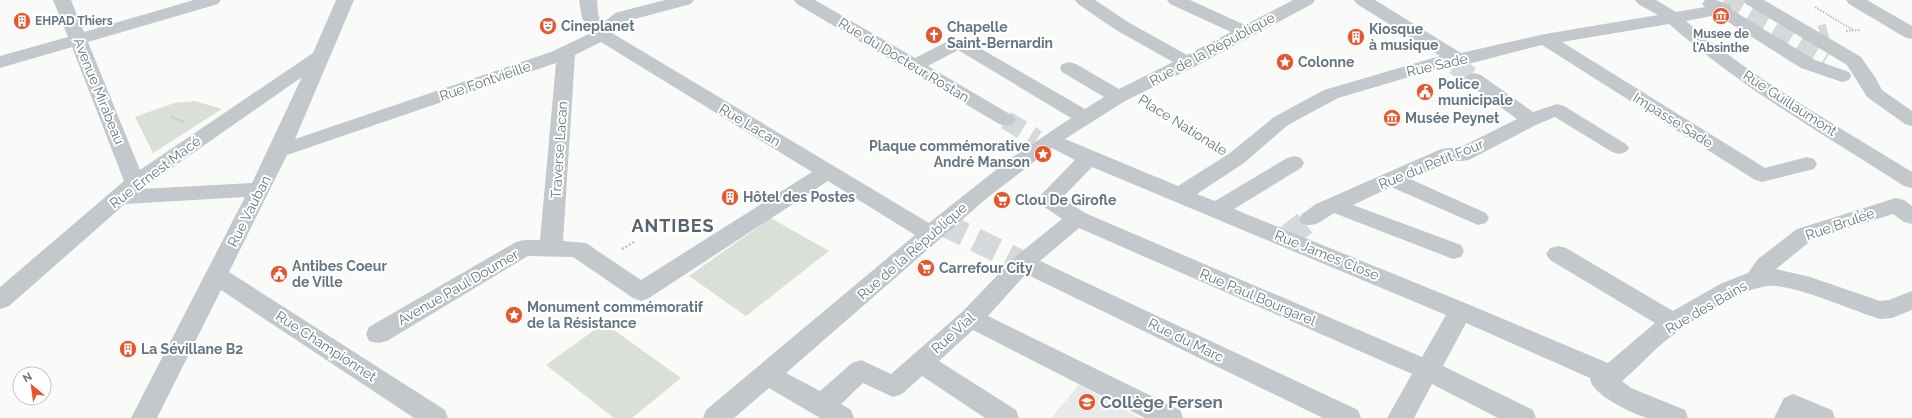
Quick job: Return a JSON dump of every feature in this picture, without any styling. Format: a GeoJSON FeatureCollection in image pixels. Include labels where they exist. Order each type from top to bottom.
{"type":"FeatureCollection","features":[{"type":"Feature","properties":{"kind":"street","name":"Avenue Mirabeau"},"geometry":{"type":"LineString","coordinates":[[62,0],[135,183]]}},
{"type":"Feature","properties":{"kind":"street"},"geometry":{"type":"LineString","coordinates":[[0,62],[212,0]]}},
{"type":"Feature","properties":{"kind":"street","name":"Rue Vauban"},"geometry":{"type":"LineString","coordinates":[[144,418],[279,151],[319,56],[345,0]]}},
{"type":"Feature","properties":{"kind":"street","name":"Rue Lacan"},"geometry":{"type":"LineString","coordinates":[[588,0],[588,12],[592,23],[601,34],[830,174],[932,234]]}},
{"type":"Feature","properties":{"kind":"street","name":"Rue Fontvieille"},"geometry":{"type":"LineString","coordinates":[[279,151],[566,52],[601,34],[621,17],[685,0]]}},
{"type":"Feature","properties":{"kind":"street","name":"Rue du Docteur Rostan"},"geometry":{"type":"LineString","coordinates":[[803,0],[916,65],[1006,120]]}},
{"type":"Feature","properties":{"kind":"street"},"geometry":{"type":"LineString","coordinates":[[1084,0],[1122,26],[1187,62]]}},
{"type":"Feature","properties":{"kind":"street"},"geometry":{"type":"LineString","coordinates":[[1176,0],[1246,32]]}},
{"type":"Feature","properties":{"kind":"street","name":"Rue de la République"},"geometry":{"type":"LineString","coordinates":[[716,418],[979,193],[1044,141],[1124,94],[1306,0]]}},
{"type":"Feature","properties":{"kind":"street"},"geometry":{"type":"LineString","coordinates":[[1363,0],[1453,61]]}},
{"type":"Feature","properties":{"kind":"street","name":"Rue Guillaumont"},"geometry":{"type":"LineString","coordinates":[[1644,0],[1673,18],[1723,60],[1803,113],[1912,181]]}},
{"type":"Feature","properties":{"kind":"street"},"geometry":{"type":"LineString","coordinates":[[1704,0],[1723,10],[1808,64],[1842,76],[1874,93],[1912,120]]}},
{"type":"Feature","properties":{"kind":"street"},"geometry":{"type":"LineString","coordinates":[[1752,0],[1854,61],[1866,77],[1874,93]]}},
{"type":"Feature","properties":{"kind":"street"},"geometry":{"type":"LineString","coordinates":[[1855,0],[1912,34]]}},
{"type":"Feature","properties":{"kind":"street","name":"Rue Sade"},"geometry":{"type":"LineString","coordinates":[[1180,195],[1237,158],[1281,121],[1331,94],[1453,61],[1545,39],[1723,10]]}},
{"type":"Feature","properties":{"kind":"street","name":"Impasse Sade"},"geometry":{"type":"LineString","coordinates":[[1545,39],[1661,114],[1762,175],[1807,164]]}},
{"type":"Feature","properties":{"kind":"street"},"geometry":{"type":"LineString","coordinates":[[916,65],[958,43],[1085,118]]}},
{"type":"Feature","properties":{"kind":"street","name":"Traverse Lacan"},"geometry":{"type":"LineString","coordinates":[[551,248],[566,52]]}},
{"type":"Feature","properties":{"kind":"street","name":"Rue Ernest Macé"},"geometry":{"type":"LineString","coordinates":[[0,300],[135,183],[319,56]]}},
{"type":"Feature","properties":{"kind":"street"},"geometry":{"type":"LineString","coordinates":[[1825,61],[1842,76]]}},
{"type":"Feature","properties":{"kind":"street"},"geometry":{"type":"LineString","coordinates":[[1069,68],[1124,94]]}},
{"type":"Feature","properties":{"kind":"street"},"geometry":{"type":"LineString","coordinates":[[1474,79],[1532,120]]}},
{"type":"Feature","properties":{"kind":"street","name":"Rue du Petit Four"},"geometry":{"type":"LineString","coordinates":[[1310,219],[1324,209],[1391,179],[1448,154],[1462,154],[1532,120],[1557,110],[1619,148]]}},
{"type":"Feature","properties":{"kind":"street","name":"Rue James Close"},"geometry":{"type":"LineString","coordinates":[[1044,141],[1217,210],[1461,311],[1603,373]]}},
{"type":"Feature","properties":{"kind":"street","name":"Rue Paul Bourgarel"},"geometry":{"type":"LineString","coordinates":[[1089,158],[1048,199],[1076,218],[1427,370],[1523,418]]}},
{"type":"Feature","properties":{"kind":"street"},"geometry":{"type":"LineString","coordinates":[[1217,210],[1294,163]]}},
{"type":"Feature","properties":{"kind":"street","name":"Avenue Paul Doumer"},"geometry":{"type":"LineString","coordinates":[[378,334],[524,248],[578,249],[641,292],[830,174]]}},
{"type":"Feature","properties":{"kind":"street"},"geometry":{"type":"LineString","coordinates":[[1391,179],[1478,218]]}},
{"type":"Feature","properties":{"kind":"street"},"geometry":{"type":"LineString","coordinates":[[119,197],[260,188]]}},
{"type":"Feature","properties":{"kind":"street"},"geometry":{"type":"LineString","coordinates":[[1334,205],[1453,251]]}},
{"type":"Feature","properties":{"kind":"street","name":"Rue Brulée"},"geometry":{"type":"LineString","coordinates":[[1757,278],[1766,265],[1805,234],[1896,205],[1912,217]]}},
{"type":"Feature","properties":{"kind":"street","name":"Rue Vial"},"geometry":{"type":"LineString","coordinates":[[832,412],[861,370],[892,387],[970,318],[1023,262],[1076,218]]}},
{"type":"Feature","properties":{"kind":"street"},"geometry":{"type":"LineString","coordinates":[[1558,254],[1674,323]]}},
{"type":"Feature","properties":{"kind":"street","name":"Rue du Marc"},"geometry":{"type":"LineString","coordinates":[[1023,262],[1348,418]]}},
{"type":"Feature","properties":{"kind":"street","name":"Rue Championnet"},"geometry":{"type":"LineString","coordinates":[[216,275],[435,418]]}},
{"type":"Feature","properties":{"kind":"street","name":"Rue des Bains"},"geometry":{"type":"LineString","coordinates":[[1603,373],[1613,374],[1650,341],[1674,323],[1736,286],[1757,278],[1774,277],[1799,283],[1880,310],[1892,310],[1912,300]]}},
{"type":"Feature","properties":{"kind":"street"},"geometry":{"type":"LineString","coordinates":[[1400,418],[1461,311]]}},
{"type":"Feature","properties":{"kind":"street"},"geometry":{"type":"LineString","coordinates":[[970,318],[1170,418]]}},
{"type":"Feature","properties":{"kind":"street"},"geometry":{"type":"LineString","coordinates":[[920,362],[1006,418]]}},
{"type":"Feature","properties":{"kind":"street"},"geometry":{"type":"LineString","coordinates":[[1603,373],[1603,382],[1622,395],[1675,418]]}},
{"type":"Feature","properties":{"kind":"street"},"geometry":{"type":"LineString","coordinates":[[767,375],[832,412]]}},
{"type":"Feature","properties":{"kind":"street"},"geometry":{"type":"LineString","coordinates":[[1787,418],[1793,405],[1822,418]]}},
{"type":"Feature","properties":{"kind":"path"},"geometry":{"type":"LineString","coordinates":[[1815,7],[1853,30]]}},
{"type":"Feature","properties":{"kind":"path","name":"Place Nationale"},"geometry":{"type":"LineString","coordinates":[[1124,94],[1237,158]]}},
{"type":"Feature","properties":{"kind":"shaded area"},"geometry":{"type":"Polygon","coordinates":[[[195,101],[222,109],[153,153],[135,117],[174,103],[195,101]]]}},
{"type":"Feature","properties":{"kind":"shaded area"},"geometry":{"type":"Polygon","coordinates":[[[771,218],[829,251],[746,316],[689,276],[771,218]]]}},
{"type":"Feature","properties":{"kind":"shaded area"},"geometry":{"type":"Polygon","coordinates":[[[604,323],[681,378],[632,418],[614,418],[546,365],[604,323]]]}},
{"type":"Feature","properties":{"kind":"shaded area","name":"Collège Fersen"},"geometry":{"type":"Polygon","coordinates":[[[1079,385],[1140,418],[1051,418],[1079,385]]]}},
{"type":"Feature","properties":{"kind":"tunnel"},"geometry":{"type":"LineString","coordinates":[[1724,0],[1825,61]]}},
{"type":"Feature","properties":{"kind":"tunnel"},"geometry":{"type":"LineString","coordinates":[[1820,35],[1828,33]]}},
{"type":"Feature","properties":{"kind":"tunnel"},"geometry":{"type":"LineString","coordinates":[[1455,65],[1474,79]]}},
{"type":"Feature","properties":{"kind":"tunnel"},"geometry":{"type":"LineString","coordinates":[[1006,120],[1037,139]]}},
{"type":"Feature","properties":{"kind":"tunnel"},"geometry":{"type":"LineString","coordinates":[[1286,238],[1310,219]]}},
{"type":"Feature","properties":{"kind":"tunnel"},"geometry":{"type":"LineString","coordinates":[[943,224],[1023,263]]}},
{"type":"Feature","properties":{"kind":"place","name":"Musee de l'Absinthe"},"geometry":{"type":"Point","coordinates":[1721,16]}},
{"type":"Feature","properties":{"kind":"place","name":"EHPAD Thiers"},"geometry":{"type":"Point","coordinates":[22,21]}},
{"type":"Feature","properties":{"kind":"place","name":"Cineplanet"},"geometry":{"type":"Point","coordinates":[548,26]}},
{"type":"Feature","properties":{"kind":"place","name":"Chapelle Saint-Bernardin"},"geometry":{"type":"Point","coordinates":[934,35]}},
{"type":"Feature","properties":{"kind":"place","name":"Kiosque à musique"},"geometry":{"type":"Point","coordinates":[1356,37]}},
{"type":"Feature","properties":{"kind":"place","name":"Colonne"},"geometry":{"type":"Point","coordinates":[1285,62]}},
{"type":"Feature","properties":{"kind":"place","name":"Police municipale"},"geometry":{"type":"Point","coordinates":[1425,92]}},
{"type":"Feature","properties":{"kind":"place","name":"Musée Peynet"},"geometry":{"type":"Point","coordinates":[1392,118]}},
{"type":"Feature","properties":{"kind":"place","name":"Plaque commémorative André Manson"},"geometry":{"type":"Point","coordinates":[1043,154]}},
{"type":"Feature","properties":{"kind":"place","name":"Hôtel des Postes"},"geometry":{"type":"Point","coordinates":[730,197]}},
{"type":"Feature","properties":{"kind":"place","name":"Clou De Girofle"},"geometry":{"type":"Point","coordinates":[1002,200]}},
{"type":"Feature","properties":{"kind":"place","name":"Carrefour City"},"geometry":{"type":"Point","coordinates":[926,268]}},
{"type":"Feature","properties":{"kind":"place","name":"Antibes Coeur de Ville"},"geometry":{"type":"Point","coordinates":[279,274]}},
{"type":"Feature","properties":{"kind":"place","name":"Monument commémoratif de la Résistance"},"geometry":{"type":"Point","coordinates":[514,315]}},
{"type":"Feature","properties":{"kind":"place","name":"La Sévillane B2"},"geometry":{"type":"Point","coordinates":[128,349]}},
{"type":"Feature","properties":{"kind":"place","name":"Collège Fersen"},"geometry":{"type":"Point","coordinates":[1087,402]}},
{"type":"Feature","properties":{"kind":"district","name":"ANTIBES"},"geometry":{"type":"Point","coordinates":[673,226]}}]}
